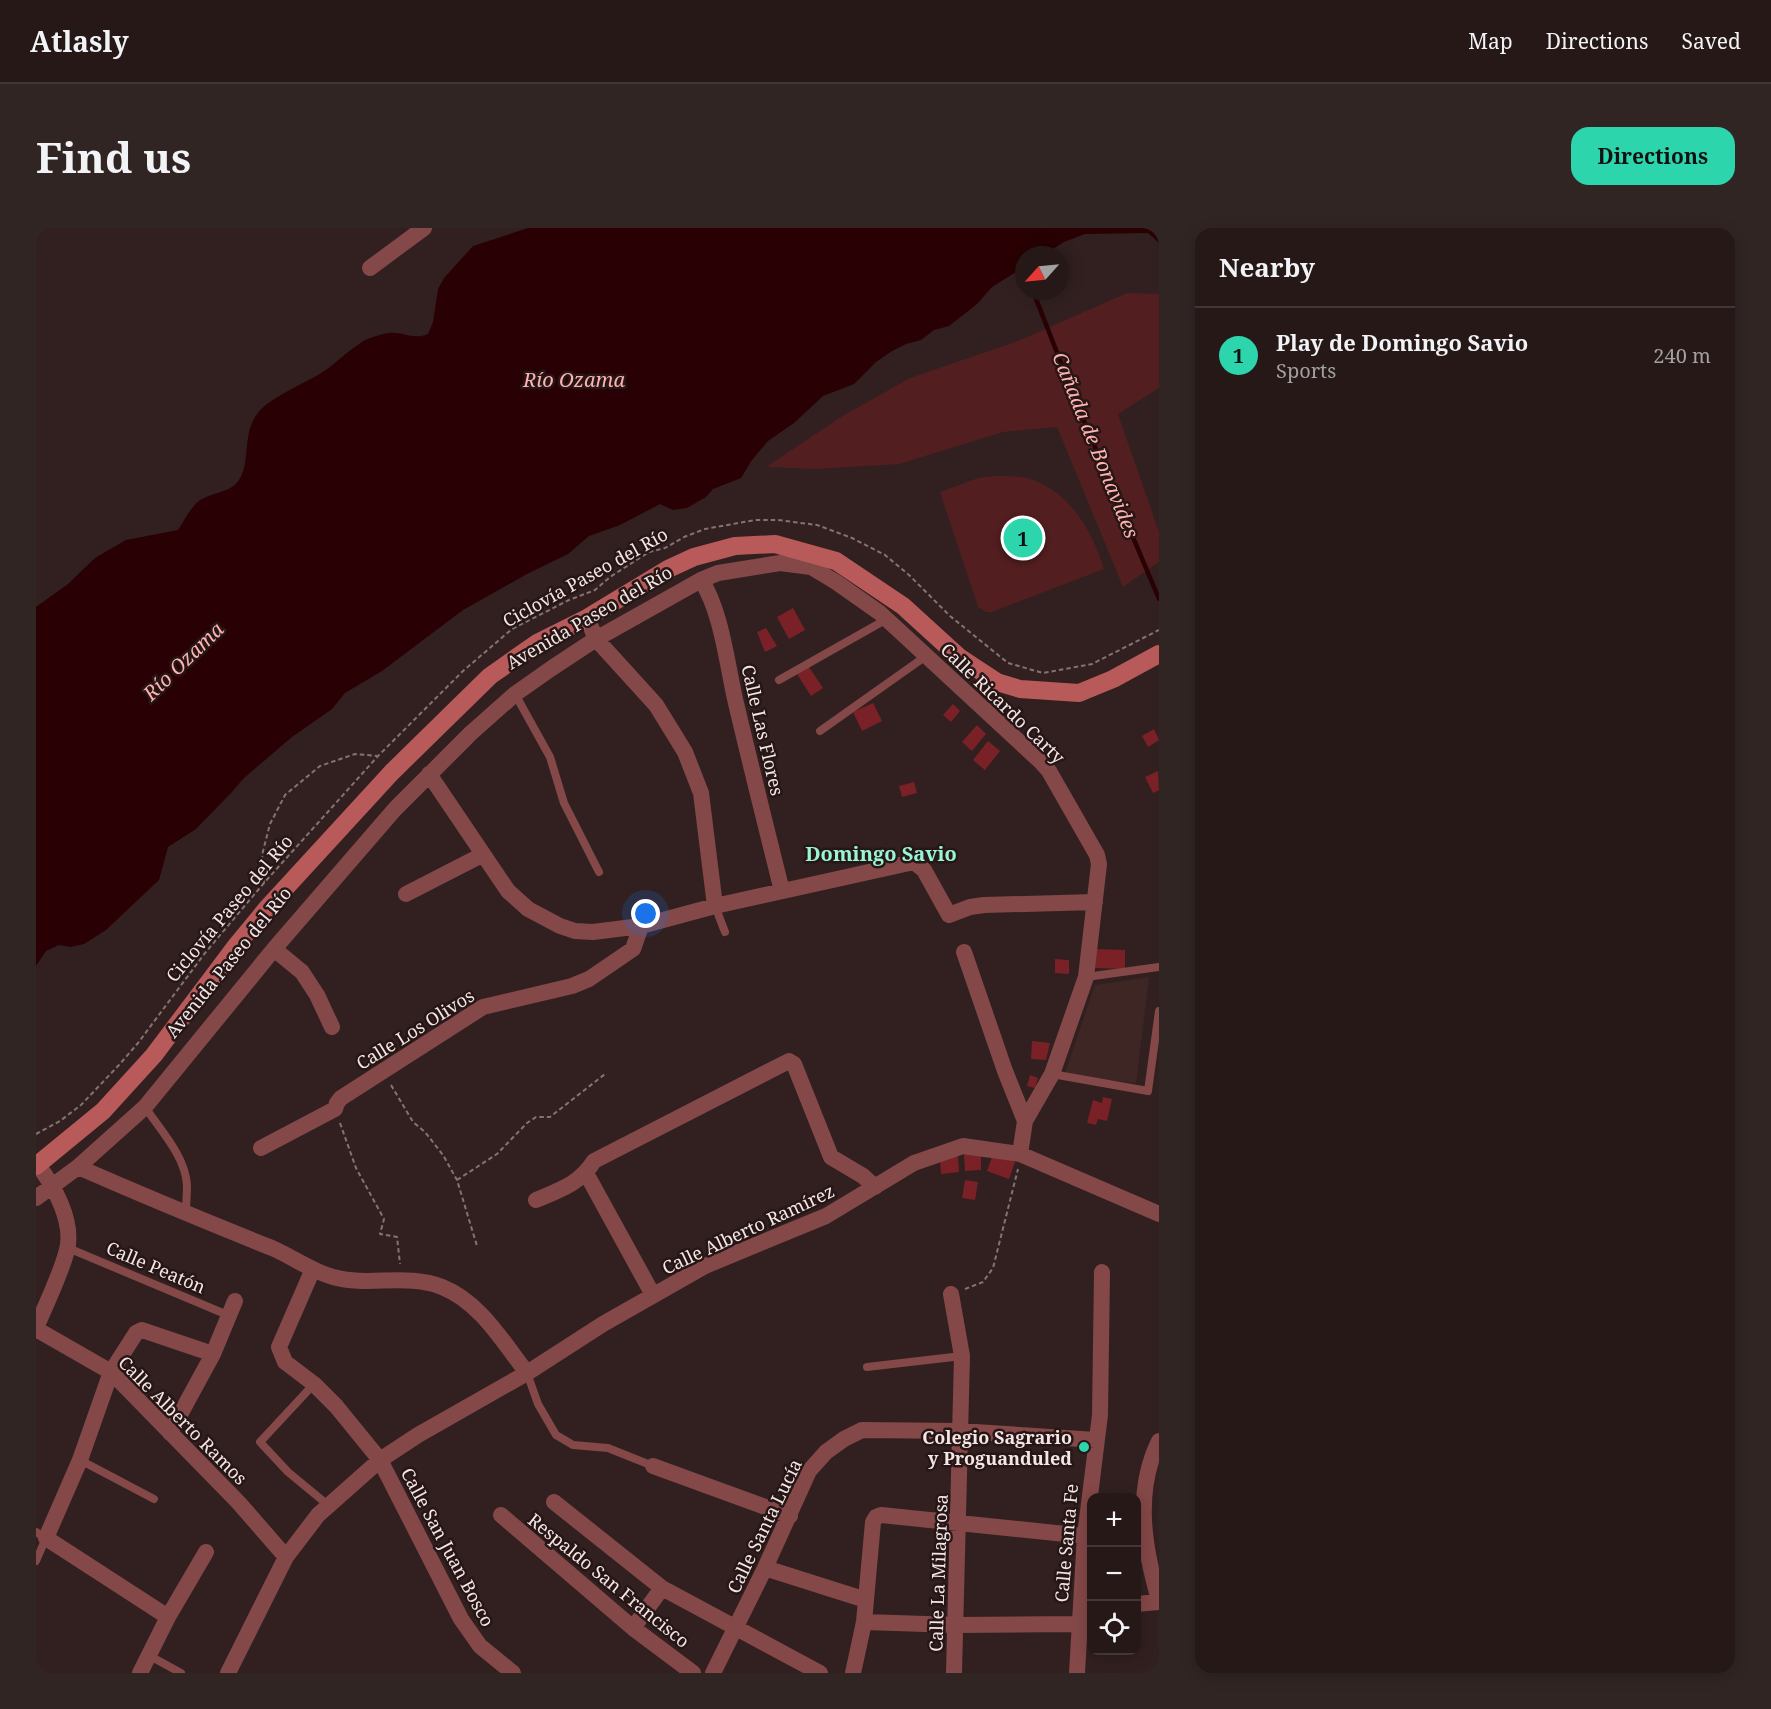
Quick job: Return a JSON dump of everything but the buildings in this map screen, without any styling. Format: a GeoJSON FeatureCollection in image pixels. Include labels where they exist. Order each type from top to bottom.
{"type":"FeatureCollection","features":[{"type":"Feature","properties":{"kind":"street"},"geometry":{"type":"LineString","coordinates":[[370,268],[424,228]]}},
{"type":"Feature","properties":{"kind":"street","name":"Avenida Paseo del Río"},"geometry":{"type":"LineString","coordinates":[[37,1165],[103,1111],[154,1055],[268,907],[392,772],[490,675],[537,643],[587,618],[668,569],[694,557],[735,546],[775,544],[836,561],[903,606],[959,657],[997,682],[1012,687],[1046,692],[1079,693],[1113,679],[1159,654]]}},
{"type":"Feature","properties":{"kind":"street","name":"Calle Ricardo Carty"},"geometry":{"type":"LineString","coordinates":[[701,580],[718,573],[780,563],[811,567],[836,582],[887,619],[991,714],[1049,771],[1097,855],[1099,864],[1086,977],[1052,1074],[1025,1121],[1020,1154]]}},
{"type":"Feature","properties":{"kind":"street","name":"Avenida Paseo del Río"},"geometry":{"type":"LineString","coordinates":[[36,1198],[78,1167],[146,1107],[274,949],[395,809],[515,694],[596,639],[701,580]]}},
{"type":"Feature","properties":{"kind":"street","name":"Calle Las Flores"},"geometry":{"type":"LineString","coordinates":[[701,580],[709,592],[718,624],[748,758],[782,891]]}},
{"type":"Feature","properties":{"kind":"street"},"geometry":{"type":"LineString","coordinates":[[587,618],[596,639],[657,705],[685,752],[701,793],[715,906]]}},
{"type":"Feature","properties":{"kind":"street"},"geometry":{"type":"LineString","coordinates":[[429,774],[508,891],[528,909],[560,926],[575,931],[593,932],[641,926],[715,906],[914,862],[924,870],[949,915],[984,904],[1095,902]]}},
{"type":"Feature","properties":{"kind":"street"},"geometry":{"type":"LineString","coordinates":[[406,894],[482,855]]}},
{"type":"Feature","properties":{"kind":"street","name":"Calle Los Olivos"},"geometry":{"type":"LineString","coordinates":[[261,1148],[335,1109],[336,1103],[341,1098],[384,1073],[483,1008],[572,986],[589,979],[633,949],[641,926]]}},
{"type":"Feature","properties":{"kind":"street"},"geometry":{"type":"LineString","coordinates":[[274,949],[302,972],[332,1027]]}},
{"type":"Feature","properties":{"kind":"street"},"geometry":{"type":"LineString","coordinates":[[964,952],[1005,1071],[1025,1121]]}},
{"type":"Feature","properties":{"kind":"street"},"geometry":{"type":"LineString","coordinates":[[536,1200],[570,1185],[586,1173],[594,1161],[789,1061],[794,1064],[831,1157],[875,1186]]}},
{"type":"Feature","properties":{"kind":"street","name":"Calle Alberto Ramírez"},"geometry":{"type":"LineString","coordinates":[[228,1673],[286,1557],[328,1505],[380,1460],[418,1435],[527,1373],[603,1324],[705,1266],[826,1216],[914,1163],[963,1146],[1020,1154],[1159,1214]]}},
{"type":"Feature","properties":{"kind":"street"},"geometry":{"type":"LineString","coordinates":[[36,1329],[68,1248],[66,1223],[53,1185],[37,1165]]}},
{"type":"Feature","properties":{"kind":"street"},"geometry":{"type":"LineString","coordinates":[[78,1167],[276,1250],[333,1277],[351,1280],[402,1279],[441,1287],[465,1300],[483,1316],[527,1373]]}},
{"type":"Feature","properties":{"kind":"street"},"geometry":{"type":"LineString","coordinates":[[586,1173],[653,1295]]}},
{"type":"Feature","properties":{"kind":"street","name":"Calle San Juan Bosco"},"geometry":{"type":"LineString","coordinates":[[313,1269],[279,1347],[285,1362],[314,1384],[380,1460],[461,1619],[480,1646],[513,1673]]}},
{"type":"Feature","properties":{"kind":"street","name":"Calle Santa Fe"},"geometry":{"type":"LineString","coordinates":[[1077,1673],[1084,1613],[1085,1536],[1100,1415],[1102,1272]]}},
{"type":"Feature","properties":{"kind":"street","name":"Calle La Milagrosa"},"geometry":{"type":"LineString","coordinates":[[951,1294],[962,1356],[954,1673]]}},
{"type":"Feature","properties":{"kind":"street"},"geometry":{"type":"LineString","coordinates":[[170,1433],[213,1354],[233,1309]]}},
{"type":"Feature","properties":{"kind":"street","name":"Calle Alberto Ramos"},"geometry":{"type":"LineString","coordinates":[[36,1329],[111,1372],[238,1503],[286,1557]]}},
{"type":"Feature","properties":{"kind":"street"},"geometry":{"type":"LineString","coordinates":[[168,1617],[41,1535],[80,1460],[111,1372],[136,1333],[142,1330],[213,1354]]}},
{"type":"Feature","properties":{"kind":"street","name":"Calle Santa Lucía"},"geometry":{"type":"LineString","coordinates":[[713,1673],[790,1516],[809,1471],[826,1452],[844,1439],[862,1430],[960,1431],[1096,1440]]}},
{"type":"Feature","properties":{"kind":"street"},"geometry":{"type":"LineString","coordinates":[[1141,1603],[1159,1601],[1144,1533],[1151,1511],[1143,1494],[1159,1442]]}},
{"type":"Feature","properties":{"kind":"street"},"geometry":{"type":"LineString","coordinates":[[653,1466],[790,1516]]}},
{"type":"Feature","properties":{"kind":"street"},"geometry":{"type":"LineString","coordinates":[[554,1502],[662,1588],[736,1626],[819,1673]]}},
{"type":"Feature","properties":{"kind":"street","name":"Respaldo San Francisco"},"geometry":{"type":"LineString","coordinates":[[501,1515],[633,1628],[693,1673]]}},
{"type":"Feature","properties":{"kind":"street"},"geometry":{"type":"LineString","coordinates":[[853,1673],[864,1622],[873,1522],[876,1517],[881,1515],[1085,1536]]}},
{"type":"Feature","properties":{"kind":"street"},"geometry":{"type":"LineString","coordinates":[[140,1673],[168,1617],[206,1552]]}},
{"type":"Feature","properties":{"kind":"street"},"geometry":{"type":"LineString","coordinates":[[765,1568],[866,1600]]}},
{"type":"Feature","properties":{"kind":"street"},"geometry":{"type":"LineString","coordinates":[[633,1628],[662,1588]]}},
{"type":"Feature","properties":{"kind":"street"},"geometry":{"type":"LineString","coordinates":[[864,1622],[956,1625],[1084,1613]]}},
{"type":"Feature","properties":{"kind":"lane"},"geometry":{"type":"LineString","coordinates":[[779,680],[887,619]]}},
{"type":"Feature","properties":{"kind":"lane"},"geometry":{"type":"LineString","coordinates":[[820,731],[926,656]]}},
{"type":"Feature","properties":{"kind":"lane"},"geometry":{"type":"LineString","coordinates":[[515,694],[550,757],[564,803],[598,872]]}},
{"type":"Feature","properties":{"kind":"lane"},"geometry":{"type":"LineString","coordinates":[[715,906],[725,932]]}},
{"type":"Feature","properties":{"kind":"lane"},"geometry":{"type":"LineString","coordinates":[[1086,977],[1159,967]]}},
{"type":"Feature","properties":{"kind":"lane"},"geometry":{"type":"LineString","coordinates":[[1052,1074],[1148,1091],[1159,1011]]}},
{"type":"Feature","properties":{"kind":"lane"},"geometry":{"type":"LineString","coordinates":[[146,1107],[178,1155],[184,1170],[187,1184],[186,1214]]}},
{"type":"Feature","properties":{"kind":"lane","name":"Calle Peatón"},"geometry":{"type":"LineString","coordinates":[[68,1248],[233,1309]]}},
{"type":"Feature","properties":{"kind":"lane"},"geometry":{"type":"LineString","coordinates":[[867,1367],[962,1356]]}},
{"type":"Feature","properties":{"kind":"lane"},"geometry":{"type":"LineString","coordinates":[[527,1373],[538,1404],[556,1435],[573,1445],[608,1448],[653,1466]]}},
{"type":"Feature","properties":{"kind":"lane"},"geometry":{"type":"LineString","coordinates":[[314,1384],[260,1442],[288,1472],[328,1505]]}},
{"type":"Feature","properties":{"kind":"lane"},"geometry":{"type":"LineString","coordinates":[[80,1460],[154,1499]]}},
{"type":"Feature","properties":{"kind":"lane"},"geometry":{"type":"LineString","coordinates":[[36,1561],[41,1535]]}},
{"type":"Feature","properties":{"kind":"lane"},"geometry":{"type":"LineString","coordinates":[[150,1656],[181,1673]]}},
{"type":"Feature","properties":{"kind":"path","name":"Ciclovía Paseo del Río"},"geometry":{"type":"LineString","coordinates":[[36,1134],[60,1121],[81,1105],[119,1065],[205,953],[264,883],[378,756],[463,671],[513,629],[569,600],[596,590],[610,577],[649,552],[665,548],[705,529],[755,520],[778,520],[817,525],[852,538],[885,555],[909,575],[950,616],[1008,663],[1042,673],[1092,664],[1159,630]]}},
{"type":"Feature","properties":{"kind":"path"},"geometry":{"type":"LineString","coordinates":[[264,883],[262,855],[270,824],[285,795],[320,766],[355,754],[378,756]]}},
{"type":"Feature","properties":{"kind":"path"},"geometry":{"type":"LineString","coordinates":[[384,1073],[413,1122],[425,1132],[443,1155],[457,1180],[477,1246]]}},
{"type":"Feature","properties":{"kind":"path"},"geometry":{"type":"LineString","coordinates":[[457,1180],[497,1154],[526,1123],[536,1117],[550,1117],[605,1074]]}},
{"type":"Feature","properties":{"kind":"path"},"geometry":{"type":"LineString","coordinates":[[335,1109],[356,1168],[384,1219],[380,1234],[397,1237],[402,1279]]}},
{"type":"Feature","properties":{"kind":"path"},"geometry":{"type":"LineString","coordinates":[[951,1294],[983,1282],[993,1268],[1016,1181],[1020,1154]]}},
{"type":"Feature","properties":{"kind":"shaded area"},"geometry":{"type":"Polygon","coordinates":[[[1127,293],[1159,294],[1159,388],[1118,414],[1159,532],[1159,562],[1123,587],[1057,427],[1003,432],[899,464],[816,469],[766,467],[841,417],[910,378],[1018,341],[1127,293]]]}},
{"type":"Feature","properties":{"kind":"shaded area"},"geometry":{"type":"Polygon","coordinates":[[[996,476],[1029,479],[1059,494],[1087,528],[1104,569],[992,612],[986,612],[978,607],[940,492],[978,478],[996,476]]]}},
{"type":"Feature","properties":{"kind":"shaded area"},"geometry":{"type":"Polygon","coordinates":[[[1149,977],[1136,1083],[1064,1076],[1095,985],[1149,977]]]}},
{"type":"Feature","properties":{"kind":"water","name":"Río Ozama"},"geometry":{"type":"Polygon","coordinates":[[[528,228],[1159,228],[1159,243],[1148,233],[1085,234],[1058,246],[1015,246],[1015,273],[992,287],[977,304],[949,326],[934,330],[921,340],[892,351],[876,362],[854,384],[823,396],[794,423],[768,441],[741,478],[713,489],[706,497],[687,508],[673,510],[660,504],[620,525],[589,536],[568,554],[463,610],[382,671],[345,693],[332,709],[292,737],[244,778],[196,829],[168,847],[159,880],[106,930],[84,944],[71,947],[59,945],[46,951],[36,966],[36,607],[68,584],[95,558],[126,540],[178,530],[200,500],[236,484],[243,473],[252,422],[262,408],[270,402],[326,370],[367,339],[389,333],[417,336],[428,334],[433,322],[438,289],[444,278],[473,246],[528,228]]]}},
{"type":"Feature","properties":{"kind":"waterway","name":"Cañada de Bonavides"},"geometry":{"type":"LineString","coordinates":[[1037,300],[1079,409],[1159,599]]}},
{"type":"Feature","properties":{"kind":"place","name":"Play de Domingo Savio"},"geometry":{"type":"Point","coordinates":[1023,538]}},
{"type":"Feature","properties":{"kind":"place","name":"Colegio Sagrario y Proguanduled"},"geometry":{"type":"Point","coordinates":[1084,1447]}},
{"type":"Feature","properties":{"kind":"district","name":"Domingo Savio"},"geometry":{"type":"Point","coordinates":[881,853]}}]}
